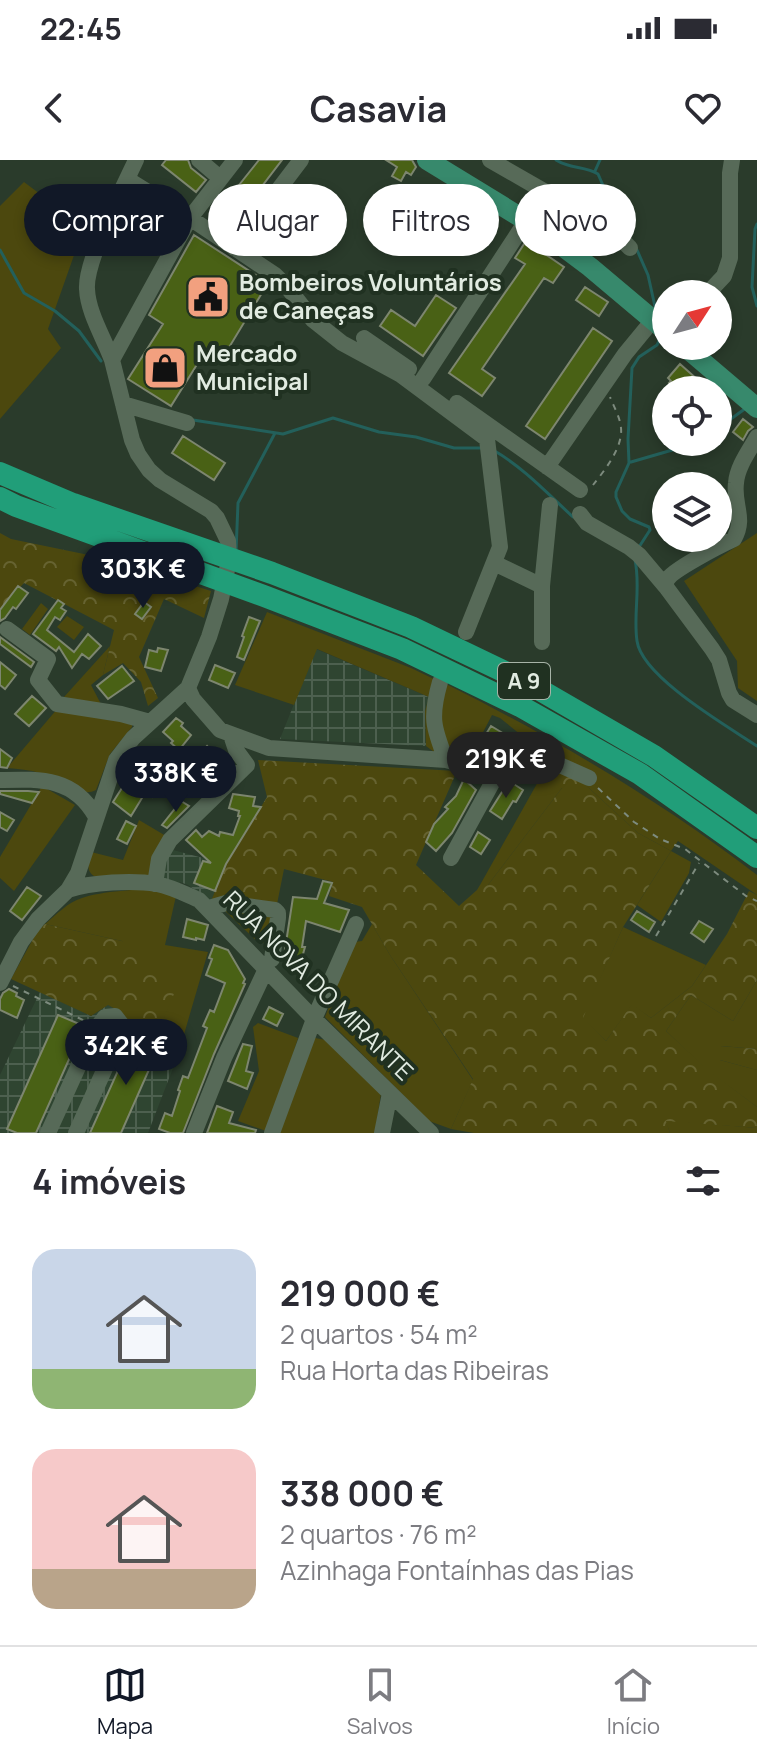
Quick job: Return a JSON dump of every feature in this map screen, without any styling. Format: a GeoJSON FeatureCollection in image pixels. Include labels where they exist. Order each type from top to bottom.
{"type":"FeatureCollection","features":[{"type":"Feature","properties":{"kind":"highway","name":"A 9"},"geometry":{"type":"LineString","coordinates":[[0,473],[73,504],[272,573],[411,627],[528,683],[654,756],[757,828]]}},
{"type":"Feature","properties":{"kind":"highway","name":"A 9"},"geometry":{"type":"LineString","coordinates":[[0,498],[402,649],[520,706],[640,774],[757,857]]}},
{"type":"Feature","properties":{"kind":"main road"},"geometry":{"type":"LineString","coordinates":[[427,160],[515,217]]}},
{"type":"Feature","properties":{"kind":"main road"},"geometry":{"type":"LineString","coordinates":[[574,256],[652,320]]}},
{"type":"Feature","properties":{"kind":"main road"},"geometry":{"type":"LineString","coordinates":[[700,360],[753,405]]}},
{"type":"Feature","properties":{"kind":"street"},"geometry":{"type":"LineString","coordinates":[[0,982],[21,942],[38,919],[68,890],[78,873],[116,760],[133,738],[188,688],[209,637],[229,560],[228,541],[211,511],[168,485],[144,464],[132,440],[112,360],[88,299],[87,288],[97,249],[136,160]]}},
{"type":"Feature","properties":{"kind":"street"},"geometry":{"type":"LineString","coordinates":[[199,160],[220,178]]}},
{"type":"Feature","properties":{"kind":"street"},"geometry":{"type":"LineString","coordinates":[[192,215],[235,160]]}},
{"type":"Feature","properties":{"kind":"street"},"geometry":{"type":"LineString","coordinates":[[283,184],[301,160]]}},
{"type":"Feature","properties":{"kind":"street"},"geometry":{"type":"LineString","coordinates":[[490,160],[532,184]]}},
{"type":"Feature","properties":{"kind":"street"},"geometry":{"type":"LineString","coordinates":[[720,280],[730,258],[732,160]]}},
{"type":"Feature","properties":{"kind":"street"},"geometry":{"type":"LineString","coordinates":[[127,179],[135,184]]}},
{"type":"Feature","properties":{"kind":"street"},"geometry":{"type":"LineString","coordinates":[[423,379],[515,241]]}},
{"type":"Feature","properties":{"kind":"street"},"geometry":{"type":"LineString","coordinates":[[112,360],[169,256]]}},
{"type":"Feature","properties":{"kind":"street"},"geometry":{"type":"LineString","coordinates":[[246,256],[275,275],[313,320],[342,343],[401,375],[487,439],[500,547],[466,632]]}},
{"type":"Feature","properties":{"kind":"street"},"geometry":{"type":"LineString","coordinates":[[547,467],[625,354],[652,332]]}},
{"type":"Feature","properties":{"kind":"street"},"geometry":{"type":"LineString","coordinates":[[364,338],[547,467],[586,488]]}},
{"type":"Feature","properties":{"kind":"street"},"geometry":{"type":"LineString","coordinates":[[123,404],[187,423]]}},
{"type":"Feature","properties":{"kind":"street"},"geometry":{"type":"LineString","coordinates":[[666,587],[667,580],[677,572],[734,539],[741,519],[735,495],[738,473],[757,437]]}},
{"type":"Feature","properties":{"kind":"street"},"geometry":{"type":"LineString","coordinates":[[542,642],[542,586],[550,505]]}},
{"type":"Feature","properties":{"kind":"street"},"geometry":{"type":"LineString","coordinates":[[580,514],[587,523],[634,551],[666,587],[719,660],[733,700],[757,715]]}},
{"type":"Feature","properties":{"kind":"street"},"geometry":{"type":"LineString","coordinates":[[494,563],[542,586]]}},
{"type":"Feature","properties":{"kind":"street"},"geometry":{"type":"LineString","coordinates":[[7,629],[48,659],[38,680],[57,704],[150,722]]}},
{"type":"Feature","properties":{"kind":"street"},"geometry":{"type":"LineString","coordinates":[[440,682],[433,718],[446,760]]}},
{"type":"Feature","properties":{"kind":"street"},"geometry":{"type":"LineString","coordinates":[[188,688],[193,699],[220,730],[269,748],[446,760],[497,774]]}},
{"type":"Feature","properties":{"kind":"street"},"geometry":{"type":"LineString","coordinates":[[155,884],[159,859],[170,840],[247,765],[236,750],[231,735]]}},
{"type":"Feature","properties":{"kind":"street"},"geometry":{"type":"LineString","coordinates":[[451,858],[497,774],[517,746],[589,778]]}},
{"type":"Feature","properties":{"kind":"street"},"geometry":{"type":"LineString","coordinates":[[0,780],[51,781],[84,799],[96,817]]}},
{"type":"Feature","properties":{"kind":"street","name":"RUA NOVA DO MIRANTE"},"geometry":{"type":"LineString","coordinates":[[68,890],[82,885],[155,884],[199,900],[269,964],[314,1019],[431,1133]]}},
{"type":"Feature","properties":{"kind":"street"},"geometry":{"type":"LineString","coordinates":[[194,1133],[224,1058],[269,964],[278,918],[275,910],[226,903],[209,908]]}},
{"type":"Feature","properties":{"kind":"street"},"geometry":{"type":"LineString","coordinates":[[272,1133],[314,1019],[356,924]]}},
{"type":"Feature","properties":{"kind":"street"},"geometry":{"type":"LineString","coordinates":[[48,1133],[97,1027],[102,1019],[115,1016],[122,1025],[119,1037],[76,1133]]}},
{"type":"Feature","properties":{"kind":"street"},"geometry":{"type":"LineString","coordinates":[[70,1084],[94,1096]]}},
{"type":"Feature","properties":{"kind":"street"},"geometry":{"type":"LineString","coordinates":[[382,1133],[390,1093]]}},
{"type":"Feature","properties":{"kind":"path"},"geometry":{"type":"LineString","coordinates":[[586,488],[614,453],[620,440],[619,418],[605,384]]}},
{"type":"Feature","properties":{"kind":"path"},"geometry":{"type":"LineString","coordinates":[[589,778],[634,822],[660,839],[685,849],[757,901]]}},
{"type":"Feature","properties":{"kind":"path"},"geometry":{"type":"LineString","coordinates":[[656,936],[700,862]]}},
{"type":"Feature","properties":{"kind":"path"},"geometry":{"type":"LineString","coordinates":[[0,982],[97,1027]]}},
{"type":"Feature","properties":{"kind":"shaded area"},"geometry":{"type":"Polygon","coordinates":[[[316,649],[429,697],[425,711],[426,746],[280,739],[316,649]]]}},
{"type":"Feature","properties":{"kind":"shaded area"},"geometry":{"type":"Polygon","coordinates":[[[169,849],[226,864],[211,901],[180,882],[176,896],[160,889],[169,849]]]}},
{"type":"Feature","properties":{"kind":"shaded area"},"geometry":{"type":"Polygon","coordinates":[[[40,992],[91,1016],[108,1005],[119,1011],[128,1025],[178,1055],[148,1133],[0,1133],[0,1075],[40,992]]]}},
{"type":"Feature","properties":{"kind":"green space"},"geometry":{"type":"Polygon","coordinates":[[[24,182],[27,184],[24,184],[24,256],[74,256],[48,329],[61,348],[0,419],[0,206],[24,182]]]}},
{"type":"Feature","properties":{"kind":"green space"},"geometry":{"type":"Polygon","coordinates":[[[0,533],[11,539],[113,560],[211,591],[204,618],[164,599],[139,657],[158,698],[148,706],[141,682],[123,663],[103,675],[114,630],[24,583],[0,609],[0,533]]]}},
{"type":"Feature","properties":{"kind":"green space"},"geometry":{"type":"Polygon","coordinates":[[[757,533],[757,701],[738,688],[737,661],[684,581],[757,533]]]}},
{"type":"Feature","properties":{"kind":"green space"},"geometry":{"type":"Polygon","coordinates":[[[41,603],[48,609],[30,635],[22,629],[41,603]]]}},
{"type":"Feature","properties":{"kind":"green space"},"geometry":{"type":"Polygon","coordinates":[[[267,612],[436,680],[440,753],[426,746],[425,711],[429,697],[317,649],[294,705],[235,685],[267,612]]]}},
{"type":"Feature","properties":{"kind":"green space"},"geometry":{"type":"Polygon","coordinates":[[[67,616],[84,627],[74,640],[57,627],[67,616]]]}},
{"type":"Feature","properties":{"kind":"green space"},"geometry":{"type":"Polygon","coordinates":[[[110,646],[103,675],[91,685],[102,706],[64,697],[110,646]]]}},
{"type":"Feature","properties":{"kind":"green space"},"geometry":{"type":"Polygon","coordinates":[[[446,684],[527,726],[645,796],[757,875],[757,895],[678,841],[671,851],[638,833],[580,780],[562,788],[488,885],[480,885],[539,780],[513,762],[521,735],[492,715],[476,746],[500,763],[488,764],[456,756],[449,749],[443,740],[440,700],[446,684]]]}},
{"type":"Feature","properties":{"kind":"green space"},"geometry":{"type":"Polygon","coordinates":[[[58,708],[132,723],[110,754],[96,790],[82,792],[47,775],[7,768],[58,708]]]}},
{"type":"Feature","properties":{"kind":"green space"},"geometry":{"type":"Polygon","coordinates":[[[258,760],[457,771],[416,865],[459,906],[480,885],[488,885],[562,788],[539,780],[548,766],[580,780],[638,833],[671,851],[623,927],[583,1018],[606,1041],[632,1004],[651,1018],[692,986],[727,934],[749,891],[757,895],[757,980],[733,1021],[691,995],[666,1031],[708,1070],[757,1107],[757,1128],[666,1121],[670,1133],[474,1133],[451,1129],[473,1079],[390,955],[362,907],[329,896],[333,882],[284,869],[277,904],[211,901],[226,864],[267,797],[258,760]]]}},
{"type":"Feature","properties":{"kind":"green space"},"geometry":{"type":"Polygon","coordinates":[[[42,786],[75,805],[14,891],[0,878],[0,857],[42,786]]]}},
{"type":"Feature","properties":{"kind":"green space"},"geometry":{"type":"Polygon","coordinates":[[[139,820],[166,836],[150,877],[91,874],[91,852],[123,860],[139,820]]]}},
{"type":"Feature","properties":{"kind":"green space"},"geometry":{"type":"Polygon","coordinates":[[[671,851],[691,862],[689,873],[661,922],[637,905],[671,851]]]}},
{"type":"Feature","properties":{"kind":"green space"},"geometry":{"type":"Polygon","coordinates":[[[160,889],[176,896],[165,945],[208,952],[178,1055],[154,1043],[175,989],[122,941],[45,924],[82,898],[110,892],[160,889]]]}},
{"type":"Feature","properties":{"kind":"green space"},"geometry":{"type":"Polygon","coordinates":[[[223,909],[271,915],[270,942],[259,943],[223,909]]]}},
{"type":"Feature","properties":{"kind":"green space"},"geometry":{"type":"Polygon","coordinates":[[[45,924],[122,941],[138,948],[176,989],[154,1043],[128,1025],[119,1011],[108,1005],[91,1016],[11,979],[38,930],[45,924]]]}},
{"type":"Feature","properties":{"kind":"green space"},"geometry":{"type":"Polygon","coordinates":[[[372,924],[473,1080],[451,1129],[429,1121],[325,1017],[354,942],[362,941],[372,924]]]}},
{"type":"Feature","properties":{"kind":"green space"},"geometry":{"type":"Polygon","coordinates":[[[623,927],[706,965],[692,986],[651,1018],[632,1005],[606,1041],[582,1018],[623,927]]]}},
{"type":"Feature","properties":{"kind":"green space"},"geometry":{"type":"Polygon","coordinates":[[[757,980],[757,1049],[721,1046],[720,1060],[757,1070],[757,1107],[708,1071],[666,1031],[691,995],[733,1021],[757,980]]]}},
{"type":"Feature","properties":{"kind":"green space"},"geometry":{"type":"Polygon","coordinates":[[[258,1023],[298,1038],[269,1132],[238,1121],[259,1071],[253,1027],[258,1023]]]}},
{"type":"Feature","properties":{"kind":"green space"},"geometry":{"type":"Polygon","coordinates":[[[315,1038],[326,1040],[381,1093],[375,1133],[279,1133],[315,1038]]]}},
{"type":"Feature","properties":{"kind":"green space"},"geometry":{"type":"Polygon","coordinates":[[[720,1046],[757,1049],[757,1070],[720,1060],[720,1046]]]}},
{"type":"Feature","properties":{"kind":"green space"},"geometry":{"type":"Polygon","coordinates":[[[665,1120],[757,1128],[757,1133],[670,1133],[665,1120]]]}},
{"type":"Feature","properties":{"kind":"building"},"geometry":{"type":"Polygon","coordinates":[[[166,160],[188,160],[191,168],[206,180],[196,192],[192,184],[186,184],[162,165],[166,160]]]}},
{"type":"Feature","properties":{"kind":"building"},"geometry":{"type":"Polygon","coordinates":[[[259,160],[282,160],[264,184],[240,184],[259,160]]]}},
{"type":"Feature","properties":{"kind":"building"},"geometry":{"type":"Polygon","coordinates":[[[386,160],[412,160],[416,167],[411,175],[406,172],[401,181],[392,176],[397,167],[386,160]]]}},
{"type":"Feature","properties":{"kind":"building","name":"Bombeiros Voluntários de Caneças"},"geometry":{"type":"Polygon","coordinates":[[[194,235],[208,244],[208,256],[226,256],[268,283],[222,359],[206,350],[171,406],[128,379],[163,324],[149,315],[182,256],[192,256],[194,235]]]}},
{"type":"Feature","properties":{"kind":"building"},"geometry":{"type":"Polygon","coordinates":[[[548,256],[564,267],[553,283],[544,278],[482,369],[495,378],[482,396],[449,373],[525,264],[515,258],[548,256]]]}},
{"type":"Feature","properties":{"kind":"building"},"geometry":{"type":"Polygon","coordinates":[[[585,287],[608,302],[599,316],[576,300],[585,287]]]}},
{"type":"Feature","properties":{"kind":"building"},"geometry":{"type":"Polygon","coordinates":[[[436,295],[456,308],[423,356],[380,326],[391,310],[415,326],[436,295]]]}},
{"type":"Feature","properties":{"kind":"building"},"geometry":{"type":"Polygon","coordinates":[[[593,328],[612,341],[545,439],[526,426],[593,328]]]}},
{"type":"Feature","properties":{"kind":"building"},"geometry":{"type":"Polygon","coordinates":[[[680,364],[694,376],[670,376],[680,364]]]}},
{"type":"Feature","properties":{"kind":"building"},"geometry":{"type":"Polygon","coordinates":[[[743,419],[753,427],[743,440],[733,432],[743,419]]]}},
{"type":"Feature","properties":{"kind":"building"},"geometry":{"type":"Polygon","coordinates":[[[183,436],[225,463],[214,480],[172,453],[183,436]]]}},
{"type":"Feature","properties":{"kind":"building"},"geometry":{"type":"Polygon","coordinates":[[[18,586],[28,593],[16,609],[13,607],[0,621],[0,610],[18,586]]]}},
{"type":"Feature","properties":{"kind":"building"},"geometry":{"type":"Polygon","coordinates":[[[58,600],[64,604],[61,608],[66,611],[60,620],[55,617],[47,630],[74,652],[88,634],[101,646],[89,659],[82,654],[72,668],[59,647],[56,651],[33,634],[58,600]]]}},
{"type":"Feature","properties":{"kind":"building"},"geometry":{"type":"Polygon","coordinates":[[[144,602],[151,607],[142,619],[135,614],[144,602]]]}},
{"type":"Feature","properties":{"kind":"building"},"geometry":{"type":"Polygon","coordinates":[[[249,617],[260,621],[244,660],[237,657],[249,617]]]}},
{"type":"Feature","properties":{"kind":"building"},"geometry":{"type":"Polygon","coordinates":[[[0,637],[34,662],[31,667],[0,644],[0,637]]]}},
{"type":"Feature","properties":{"kind":"building"},"geometry":{"type":"Polygon","coordinates":[[[158,648],[168,650],[161,671],[145,667],[149,650],[157,652],[158,648]]]}},
{"type":"Feature","properties":{"kind":"building"},"geometry":{"type":"Polygon","coordinates":[[[0,662],[16,675],[5,689],[0,685],[0,662]]]}},
{"type":"Feature","properties":{"kind":"building"},"geometry":{"type":"Polygon","coordinates":[[[215,665],[235,673],[228,688],[209,680],[215,665]]]}},
{"type":"Feature","properties":{"kind":"building"},"geometry":{"type":"Polygon","coordinates":[[[122,666],[134,681],[108,699],[97,686],[122,666]]]}},
{"type":"Feature","properties":{"kind":"building"},"geometry":{"type":"Polygon","coordinates":[[[32,696],[46,708],[29,726],[15,714],[32,696]]]}},
{"type":"Feature","properties":{"kind":"building"},"geometry":{"type":"Polygon","coordinates":[[[176,718],[191,735],[179,750],[163,732],[176,718]]]}},
{"type":"Feature","properties":{"kind":"building"},"geometry":{"type":"Polygon","coordinates":[[[491,726],[506,735],[493,758],[476,746],[491,726]]]}},
{"type":"Feature","properties":{"kind":"building"},"geometry":{"type":"Polygon","coordinates":[[[207,746],[221,767],[211,776],[205,770],[200,773],[187,788],[177,778],[207,746]]]}},
{"type":"Feature","properties":{"kind":"building"},"geometry":{"type":"Polygon","coordinates":[[[0,749],[12,758],[7,768],[0,767],[0,749]]]}},
{"type":"Feature","properties":{"kind":"building"},"geometry":{"type":"Polygon","coordinates":[[[136,773],[158,789],[152,797],[145,793],[131,816],[113,802],[129,777],[131,779],[136,773]]]}},
{"type":"Feature","properties":{"kind":"building"},"geometry":{"type":"Polygon","coordinates":[[[464,779],[476,790],[452,833],[436,851],[426,842],[434,824],[448,809],[445,807],[456,796],[464,779]]]}},
{"type":"Feature","properties":{"kind":"building"},"geometry":{"type":"Polygon","coordinates":[[[509,781],[523,790],[502,819],[490,811],[509,781]]]}},
{"type":"Feature","properties":{"kind":"building"},"geometry":{"type":"Polygon","coordinates":[[[0,791],[39,792],[32,803],[0,794],[0,791]]]}},
{"type":"Feature","properties":{"kind":"building"},"geometry":{"type":"Polygon","coordinates":[[[233,794],[255,797],[253,806],[261,807],[226,864],[215,891],[194,883],[203,861],[211,863],[186,840],[196,830],[202,837],[209,831],[219,836],[220,832],[233,835],[240,816],[239,811],[229,808],[233,794]]]}},
{"type":"Feature","properties":{"kind":"building"},"geometry":{"type":"Polygon","coordinates":[[[181,801],[189,806],[167,828],[162,825],[181,801]]]}},
{"type":"Feature","properties":{"kind":"building"},"geometry":{"type":"Polygon","coordinates":[[[0,812],[14,820],[7,831],[0,827],[0,812]]]}},
{"type":"Feature","properties":{"kind":"building"},"geometry":{"type":"Polygon","coordinates":[[[126,821],[136,826],[127,844],[117,839],[126,821]]]}},
{"type":"Feature","properties":{"kind":"building"},"geometry":{"type":"Polygon","coordinates":[[[478,832],[490,840],[481,854],[470,847],[478,832]]]}},
{"type":"Feature","properties":{"kind":"building"},"geometry":{"type":"Polygon","coordinates":[[[323,881],[332,883],[324,903],[349,910],[340,932],[306,921],[301,961],[284,956],[293,897],[317,899],[323,881]]]}},
{"type":"Feature","properties":{"kind":"building"},"geometry":{"type":"Polygon","coordinates":[[[27,887],[41,896],[22,920],[10,911],[27,887]]]}},
{"type":"Feature","properties":{"kind":"building"},"geometry":{"type":"Polygon","coordinates":[[[637,911],[655,922],[649,932],[631,920],[637,911]]]}},
{"type":"Feature","properties":{"kind":"building"},"geometry":{"type":"Polygon","coordinates":[[[187,919],[208,925],[204,940],[183,937],[187,919]]]}},
{"type":"Feature","properties":{"kind":"building"},"geometry":{"type":"Polygon","coordinates":[[[699,921],[713,929],[704,942],[691,933],[699,921]]]}},
{"type":"Feature","properties":{"kind":"building"},"geometry":{"type":"Polygon","coordinates":[[[214,945],[228,950],[245,984],[183,1133],[170,1133],[159,1129],[165,1113],[172,1116],[183,1076],[188,1078],[207,1028],[203,1026],[210,1010],[214,1012],[225,983],[206,975],[214,945]]]}},
{"type":"Feature","properties":{"kind":"building"},"geometry":{"type":"Polygon","coordinates":[[[9,989],[24,1000],[17,1018],[0,1010],[0,999],[9,989]]]}},
{"type":"Feature","properties":{"kind":"building"},"geometry":{"type":"Polygon","coordinates":[[[269,1007],[283,1014],[277,1026],[263,1019],[269,1007]]]}},
{"type":"Feature","properties":{"kind":"building"},"geometry":{"type":"Polygon","coordinates":[[[58,1015],[84,1026],[36,1133],[17,1133],[7,1129],[58,1015]]]}},
{"type":"Feature","properties":{"kind":"building"},"geometry":{"type":"Polygon","coordinates":[[[134,1035],[159,1047],[121,1133],[90,1133],[134,1035]]]}},
{"type":"Feature","properties":{"kind":"building"},"geometry":{"type":"Polygon","coordinates":[[[243,1044],[252,1046],[246,1071],[253,1073],[247,1089],[228,1081],[243,1044]]]}},
{"type":"Feature","properties":{"kind":"building"},"geometry":{"type":"Polygon","coordinates":[[[217,1106],[233,1112],[229,1123],[256,1130],[255,1133],[207,1133],[217,1106]]]}},
{"type":"Feature","properties":{"kind":"waterway"},"geometry":{"type":"LineString","coordinates":[[556,160],[598,174],[602,184]]}},
{"type":"Feature","properties":{"kind":"waterway"},"geometry":{"type":"LineString","coordinates":[[595,171],[600,160]]}},
{"type":"Feature","properties":{"kind":"waterway"},"geometry":{"type":"LineString","coordinates":[[757,224],[752,287],[757,306]]}},
{"type":"Feature","properties":{"kind":"waterway"},"geometry":{"type":"LineString","coordinates":[[0,250],[24,293],[55,311],[79,331],[101,361]]}},
{"type":"Feature","properties":{"kind":"waterway"},"geometry":{"type":"LineString","coordinates":[[637,250],[652,293]]}},
{"type":"Feature","properties":{"kind":"waterway"},"geometry":{"type":"LineString","coordinates":[[639,547],[649,527],[630,519],[622,511],[616,492],[629,463],[632,368],[639,357],[652,348]]}},
{"type":"Feature","properties":{"kind":"waterway"},"geometry":{"type":"LineString","coordinates":[[732,418],[746,408]]}},
{"type":"Feature","properties":{"kind":"waterway"},"geometry":{"type":"LineString","coordinates":[[193,420],[283,434],[333,418],[379,432],[416,437],[454,448],[482,448]]}},
{"type":"Feature","properties":{"kind":"waterway"},"geometry":{"type":"LineString","coordinates":[[236,552],[238,503],[275,433]]}},
{"type":"Feature","properties":{"kind":"waterway"},"geometry":{"type":"LineString","coordinates":[[493,450],[525,473],[573,517]]}},
{"type":"Feature","properties":{"kind":"waterway"},"geometry":{"type":"LineString","coordinates":[[631,462],[652,456]]}},
{"type":"Feature","properties":{"kind":"waterway"},"geometry":{"type":"LineString","coordinates":[[635,560],[636,631],[642,655],[669,685],[757,746]]}},
{"type":"Feature","properties":{"kind":"place","name":"Bombeiros Voluntários de Caneças"},"geometry":{"type":"Point","coordinates":[208,297]}},
{"type":"Feature","properties":{"kind":"place","name":"Mercado Municipal"},"geometry":{"type":"Point","coordinates":[165,368]}}]}
